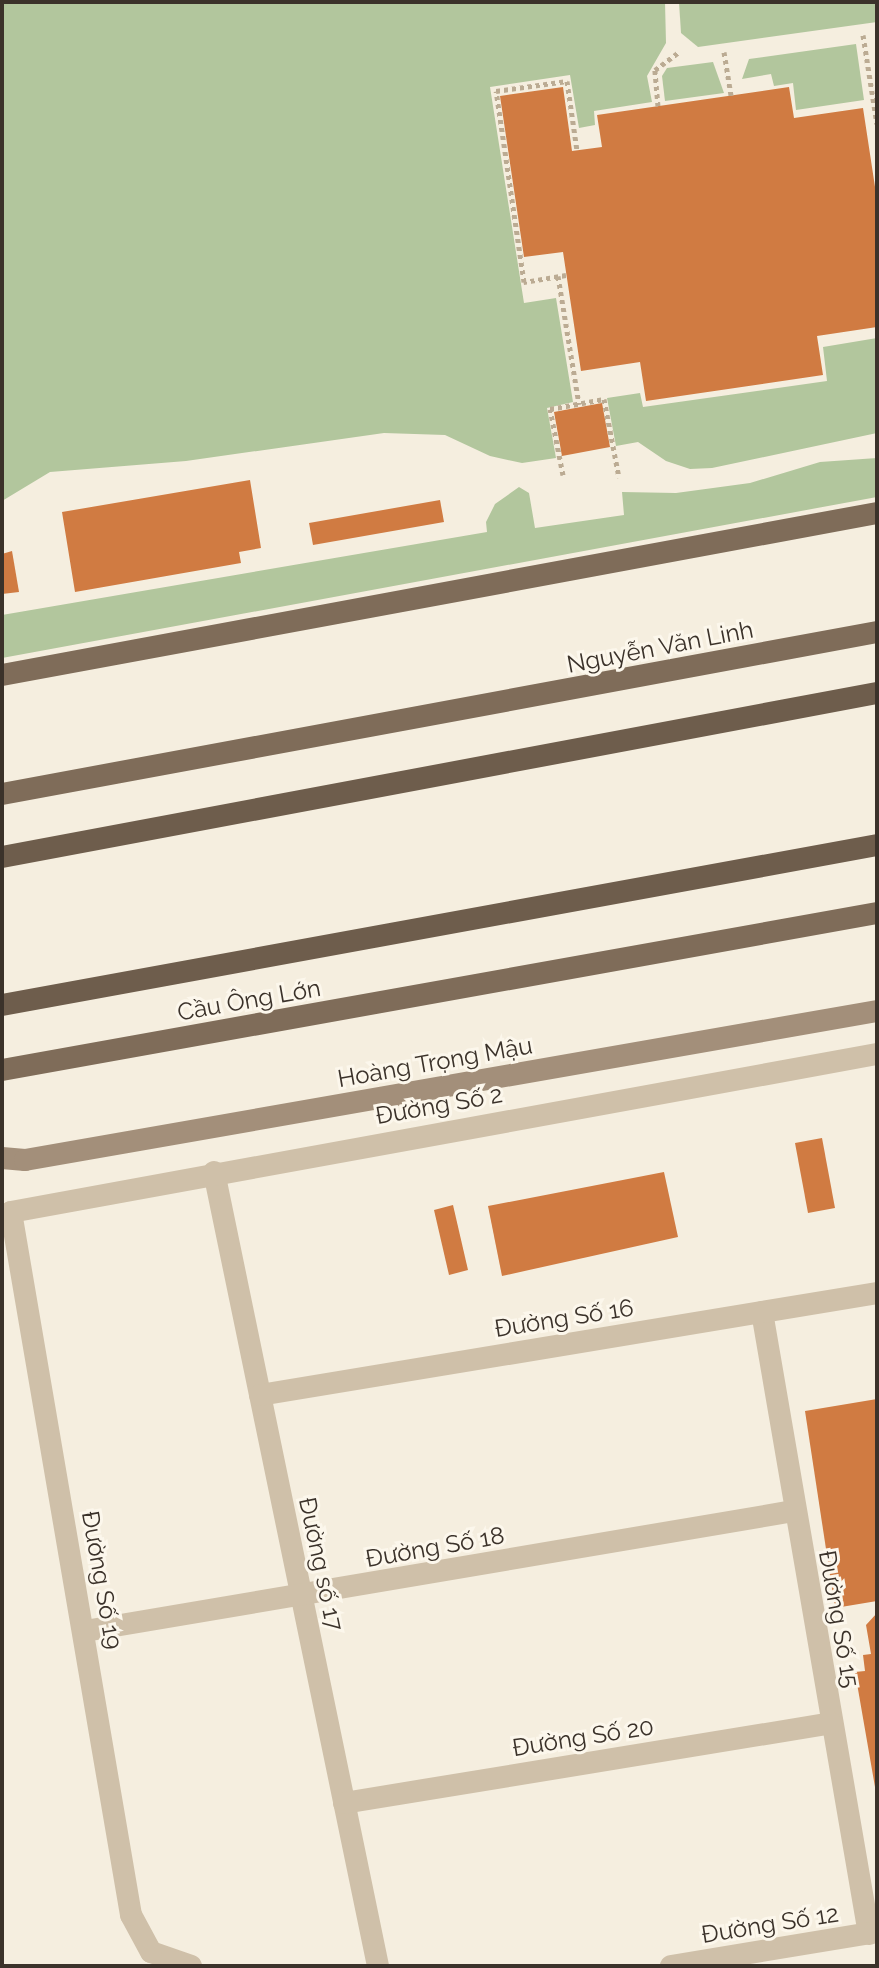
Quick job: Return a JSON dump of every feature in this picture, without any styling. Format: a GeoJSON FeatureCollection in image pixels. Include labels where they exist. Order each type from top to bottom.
{"type":"FeatureCollection","features":[{"type":"Feature","properties":{"kind":"highway"},"geometry":{"type":"LineString","coordinates":[[2,857],[877,693]]}},
{"type":"Feature","properties":{"kind":"highway","name":"Cầu Ông Lớn"},"geometry":{"type":"LineString","coordinates":[[2,1005],[877,845]]}},
{"type":"Feature","properties":{"kind":"main road"},"geometry":{"type":"LineString","coordinates":[[2,675],[877,513]]}},
{"type":"Feature","properties":{"kind":"main road","name":"Nguyễn Văn Linh"},"geometry":{"type":"LineString","coordinates":[[2,794],[877,632]]}},
{"type":"Feature","properties":{"kind":"main road","name":"Cầu Ông Lớn"},"geometry":{"type":"LineString","coordinates":[[2,1070],[877,913]]}},
{"type":"Feature","properties":{"kind":"main road","name":"Hoàng Trọng Mậu"},"geometry":{"type":"LineString","coordinates":[[2,1158],[25,1160],[877,1011]]}},
{"type":"Feature","properties":{"kind":"street","name":"Đường Số 2"},"geometry":{"type":"LineString","coordinates":[[11,1212],[214,1172],[877,1054]]}},
{"type":"Feature","properties":{"kind":"street","name":"Đường số 17"},"geometry":{"type":"LineString","coordinates":[[214,1172],[378,1966]]}},
{"type":"Feature","properties":{"kind":"street","name":"Đường Số 19"},"geometry":{"type":"LineString","coordinates":[[11,1212],[85,1631],[131,1915],[151,1952],[191,1966]]}},
{"type":"Feature","properties":{"kind":"street","name":"Đường Số 16"},"geometry":{"type":"LineString","coordinates":[[260,1395],[877,1293]]}},
{"type":"Feature","properties":{"kind":"street","name":"Đường Số 15"},"geometry":{"type":"LineString","coordinates":[[762,1312],[831,1723],[873,1933]]}},
{"type":"Feature","properties":{"kind":"street","name":"Đường Số 18"},"geometry":{"type":"LineString","coordinates":[[85,1631],[794,1511]]}},
{"type":"Feature","properties":{"kind":"street","name":"Đường Số 20"},"geometry":{"type":"LineString","coordinates":[[344,1803],[831,1723]]}},
{"type":"Feature","properties":{"kind":"street","name":"Đường Số 12"},"geometry":{"type":"LineString","coordinates":[[671,1966],[873,1933]]}},
{"type":"Feature","properties":{"kind":"path"},"geometry":{"type":"LineString","coordinates":[[863,35],[877,124]]}},
{"type":"Feature","properties":{"kind":"path"},"geometry":{"type":"LineString","coordinates":[[658,106],[655,70],[679,52]]}},
{"type":"Feature","properties":{"kind":"path"},"geometry":{"type":"LineString","coordinates":[[724,52],[731,95]]}},
{"type":"Feature","properties":{"kind":"path"},"geometry":{"type":"LineString","coordinates":[[566,275],[524,282],[496,91],[567,81],[577,150]]}},
{"type":"Feature","properties":{"kind":"path"},"geometry":{"type":"LineString","coordinates":[[558,276],[579,404]]}},
{"type":"Feature","properties":{"kind":"path"},"geometry":{"type":"LineString","coordinates":[[563,475],[550,409],[604,399],[619,478]]}},
{"type":"Feature","properties":{"kind":"green space"},"geometry":{"type":"Polygon","coordinates":[[[2,2],[665,2],[666,43],[647,76],[652,102],[594,111],[595,125],[579,128],[570,75],[490,87],[524,303],[556,298],[573,402],[547,408],[556,458],[522,463],[490,456],[445,435],[384,433],[186,461],[50,472],[2,501],[2,2]]]}},
{"type":"Feature","properties":{"kind":"green space"},"geometry":{"type":"Polygon","coordinates":[[[679,2],[877,2],[877,22],[698,47],[681,33],[679,2]]]}},
{"type":"Feature","properties":{"kind":"green space"},"geometry":{"type":"Polygon","coordinates":[[[856,44],[864,100],[796,110],[793,83],[774,86],[771,74],[742,79],[749,59],[856,44]]]}},
{"type":"Feature","properties":{"kind":"green space"},"geometry":{"type":"Polygon","coordinates":[[[713,62],[724,93],[665,101],[662,76],[667,68],[713,62]]]}},
{"type":"Feature","properties":{"kind":"green space"},"geometry":{"type":"Polygon","coordinates":[[[877,338],[877,433],[712,468],[690,469],[666,461],[638,442],[616,446],[607,398],[640,393],[643,407],[827,381],[823,347],[877,338]]]}},
{"type":"Feature","properties":{"kind":"green space"},"geometry":{"type":"Polygon","coordinates":[[[877,458],[877,497],[2,658],[2,615],[487,532],[486,522],[495,504],[519,487],[529,493],[535,528],[624,515],[622,492],[676,493],[750,483],[820,462],[877,458]]]}},
{"type":"Feature","properties":{"kind":"building"},"geometry":{"type":"Polygon","coordinates":[[[563,87],[572,151],[602,147],[597,115],[789,87],[794,118],[863,108],[877,200],[877,327],[817,336],[823,375],[646,401],[640,362],[581,371],[563,252],[524,257],[500,96],[563,87]]]}},
{"type":"Feature","properties":{"kind":"building"},"geometry":{"type":"Polygon","coordinates":[[[602,403],[610,447],[562,456],[554,412],[602,403]]]}},
{"type":"Feature","properties":{"kind":"building"},"geometry":{"type":"Polygon","coordinates":[[[250,480],[261,548],[239,552],[241,563],[75,592],[62,512],[250,480]]]}},
{"type":"Feature","properties":{"kind":"building"},"geometry":{"type":"Polygon","coordinates":[[[440,500],[444,522],[313,545],[309,523],[440,500]]]}},
{"type":"Feature","properties":{"kind":"building"},"geometry":{"type":"Polygon","coordinates":[[[12,551],[19,592],[2,594],[2,554],[12,551]]]}},
{"type":"Feature","properties":{"kind":"building"},"geometry":{"type":"Polygon","coordinates":[[[822,1138],[835,1208],[808,1213],[795,1143],[822,1138]]]}},
{"type":"Feature","properties":{"kind":"building"},"geometry":{"type":"Polygon","coordinates":[[[664,1172],[678,1237],[502,1276],[488,1206],[664,1172]]]}},
{"type":"Feature","properties":{"kind":"building"},"geometry":{"type":"Polygon","coordinates":[[[453,1205],[468,1270],[449,1275],[434,1210],[453,1205]]]}},
{"type":"Feature","properties":{"kind":"building"},"geometry":{"type":"Polygon","coordinates":[[[877,1399],[877,1601],[835,1608],[805,1411],[877,1399]]]}},
{"type":"Feature","properties":{"kind":"building"},"geometry":{"type":"Polygon","coordinates":[[[877,1613],[875,1787],[855,1672],[865,1671],[863,1655],[871,1654],[866,1625],[877,1613]]]}}]}
